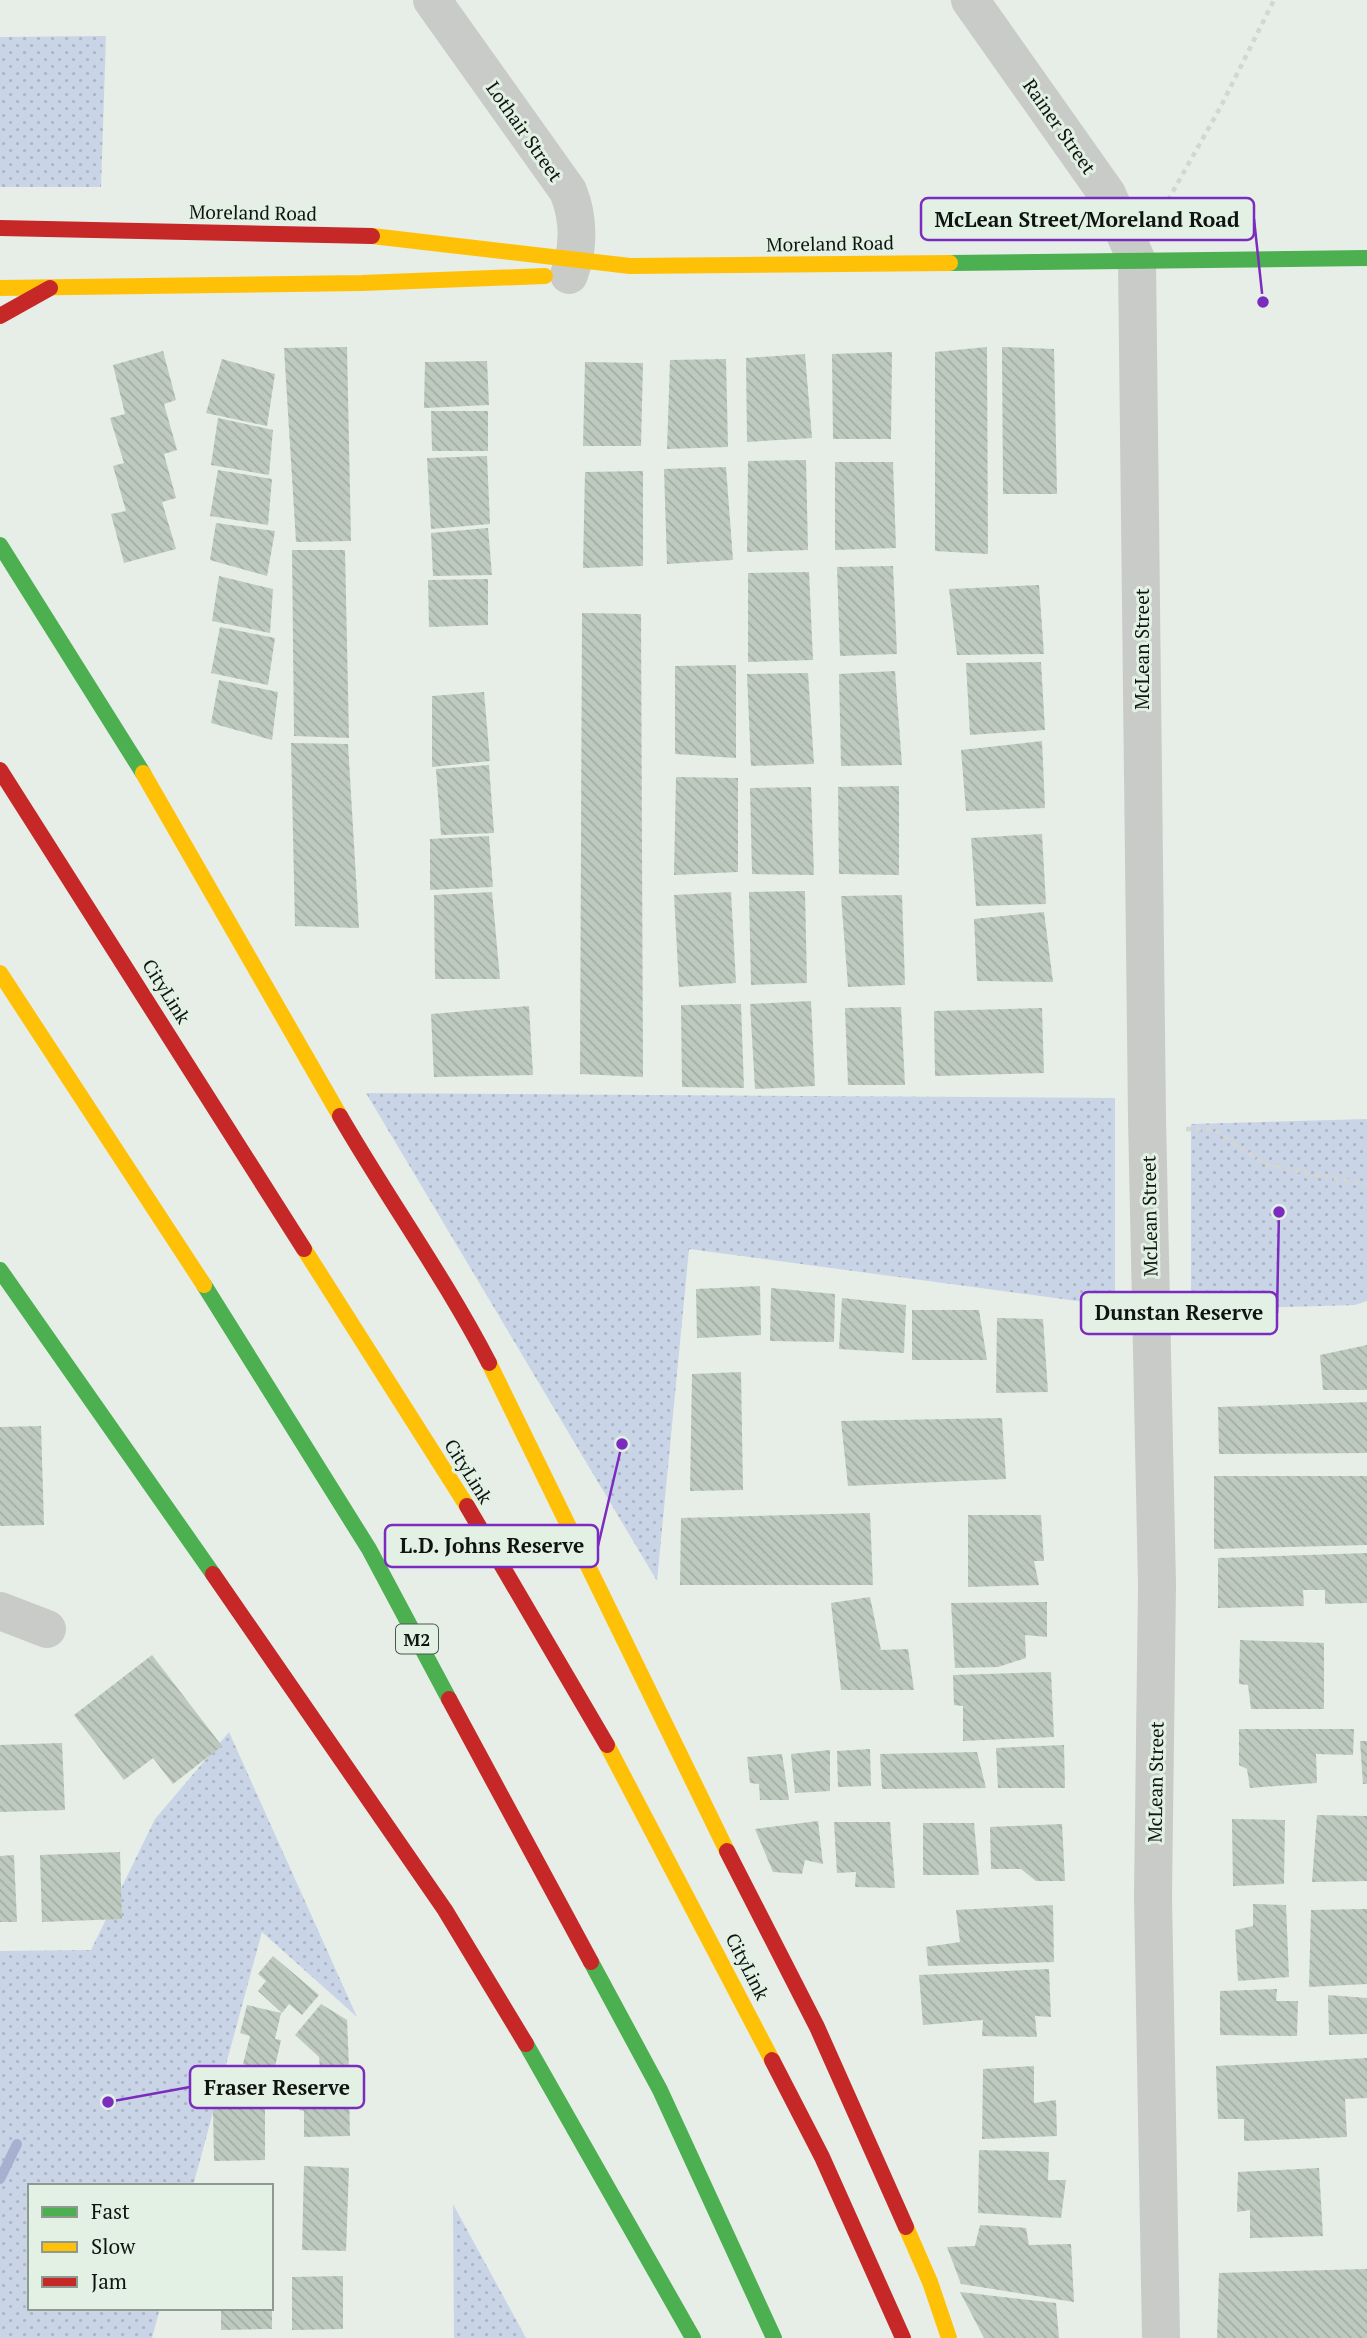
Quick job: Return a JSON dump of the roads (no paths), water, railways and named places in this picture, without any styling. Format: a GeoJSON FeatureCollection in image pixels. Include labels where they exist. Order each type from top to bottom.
{"type":"FeatureCollection","features":[{"type":"Feature","properties":{"kind":"main road","name":"Moreland Road"},"geometry":{"type":"LineString","coordinates":[[0,228],[367,235],[572,268]]}},
{"type":"Feature","properties":{"kind":"main road","name":"Moreland Road"},"geometry":{"type":"LineString","coordinates":[[0,288],[362,283],[630,266],[1367,258]]}},
{"type":"Feature","properties":{"kind":"main road"},"geometry":{"type":"LineString","coordinates":[[0,316],[50,288]]}},
{"type":"Feature","properties":{"kind":"main road"},"geometry":{"type":"LineString","coordinates":[[0,545],[157,795],[382,1189],[472,1331],[554,1492],[699,1797],[817,2027],[930,2282],[949,2338]]}},
{"type":"Feature","properties":{"kind":"main road","name":"CityLink"},"geometry":{"type":"LineString","coordinates":[[0,770],[480,1528],[601,1736],[711,1940],[822,2157],[903,2338]]}},
{"type":"Feature","properties":{"kind":"main road","name":"M2"},"geometry":{"type":"LineString","coordinates":[[0,973],[226,1320],[369,1549],[660,2090],[774,2338]]}},
{"type":"Feature","properties":{"kind":"main road"},"geometry":{"type":"LineString","coordinates":[[0,1270],[326,1734],[445,1910],[550,2083],[693,2338]]}},
{"type":"Feature","properties":{"kind":"street","name":"Lothair Street"},"geometry":{"type":"LineString","coordinates":[[432,0],[568,191],[574,205],[577,239],[572,268]]}},
{"type":"Feature","properties":{"kind":"street","name":"Rainer Street"},"geometry":{"type":"LineString","coordinates":[[970,0],[1107,194],[1136,261]]}},
{"type":"Feature","properties":{"kind":"street","name":"McLean Street"},"geometry":{"type":"LineString","coordinates":[[1136,261],[1140,315],[1147,1135],[1157,1585],[1153,1896],[1161,2338]]}},
{"type":"Feature","properties":{"kind":"street"},"geometry":{"type":"LineString","coordinates":[[0,1611],[47,1629]]}},
{"type":"Feature","properties":{"kind":"waterway"},"geometry":{"type":"LineString","coordinates":[[0,2179],[17,2144]]}},
{"type":"Feature","properties":{"kind":"place","name":"McLean Street/Moreland Road"},"geometry":{"type":"Point","coordinates":[1263,302]}},
{"type":"Feature","properties":{"kind":"place","name":"Dunstan Reserve"},"geometry":{"type":"Point","coordinates":[1279,1212]}},
{"type":"Feature","properties":{"kind":"place","name":"L.D. Johns Reserve"},"geometry":{"type":"Point","coordinates":[622,1444]}},
{"type":"Feature","properties":{"kind":"place","name":"Fraser Reserve"},"geometry":{"type":"Point","coordinates":[108,2102]}}]}
